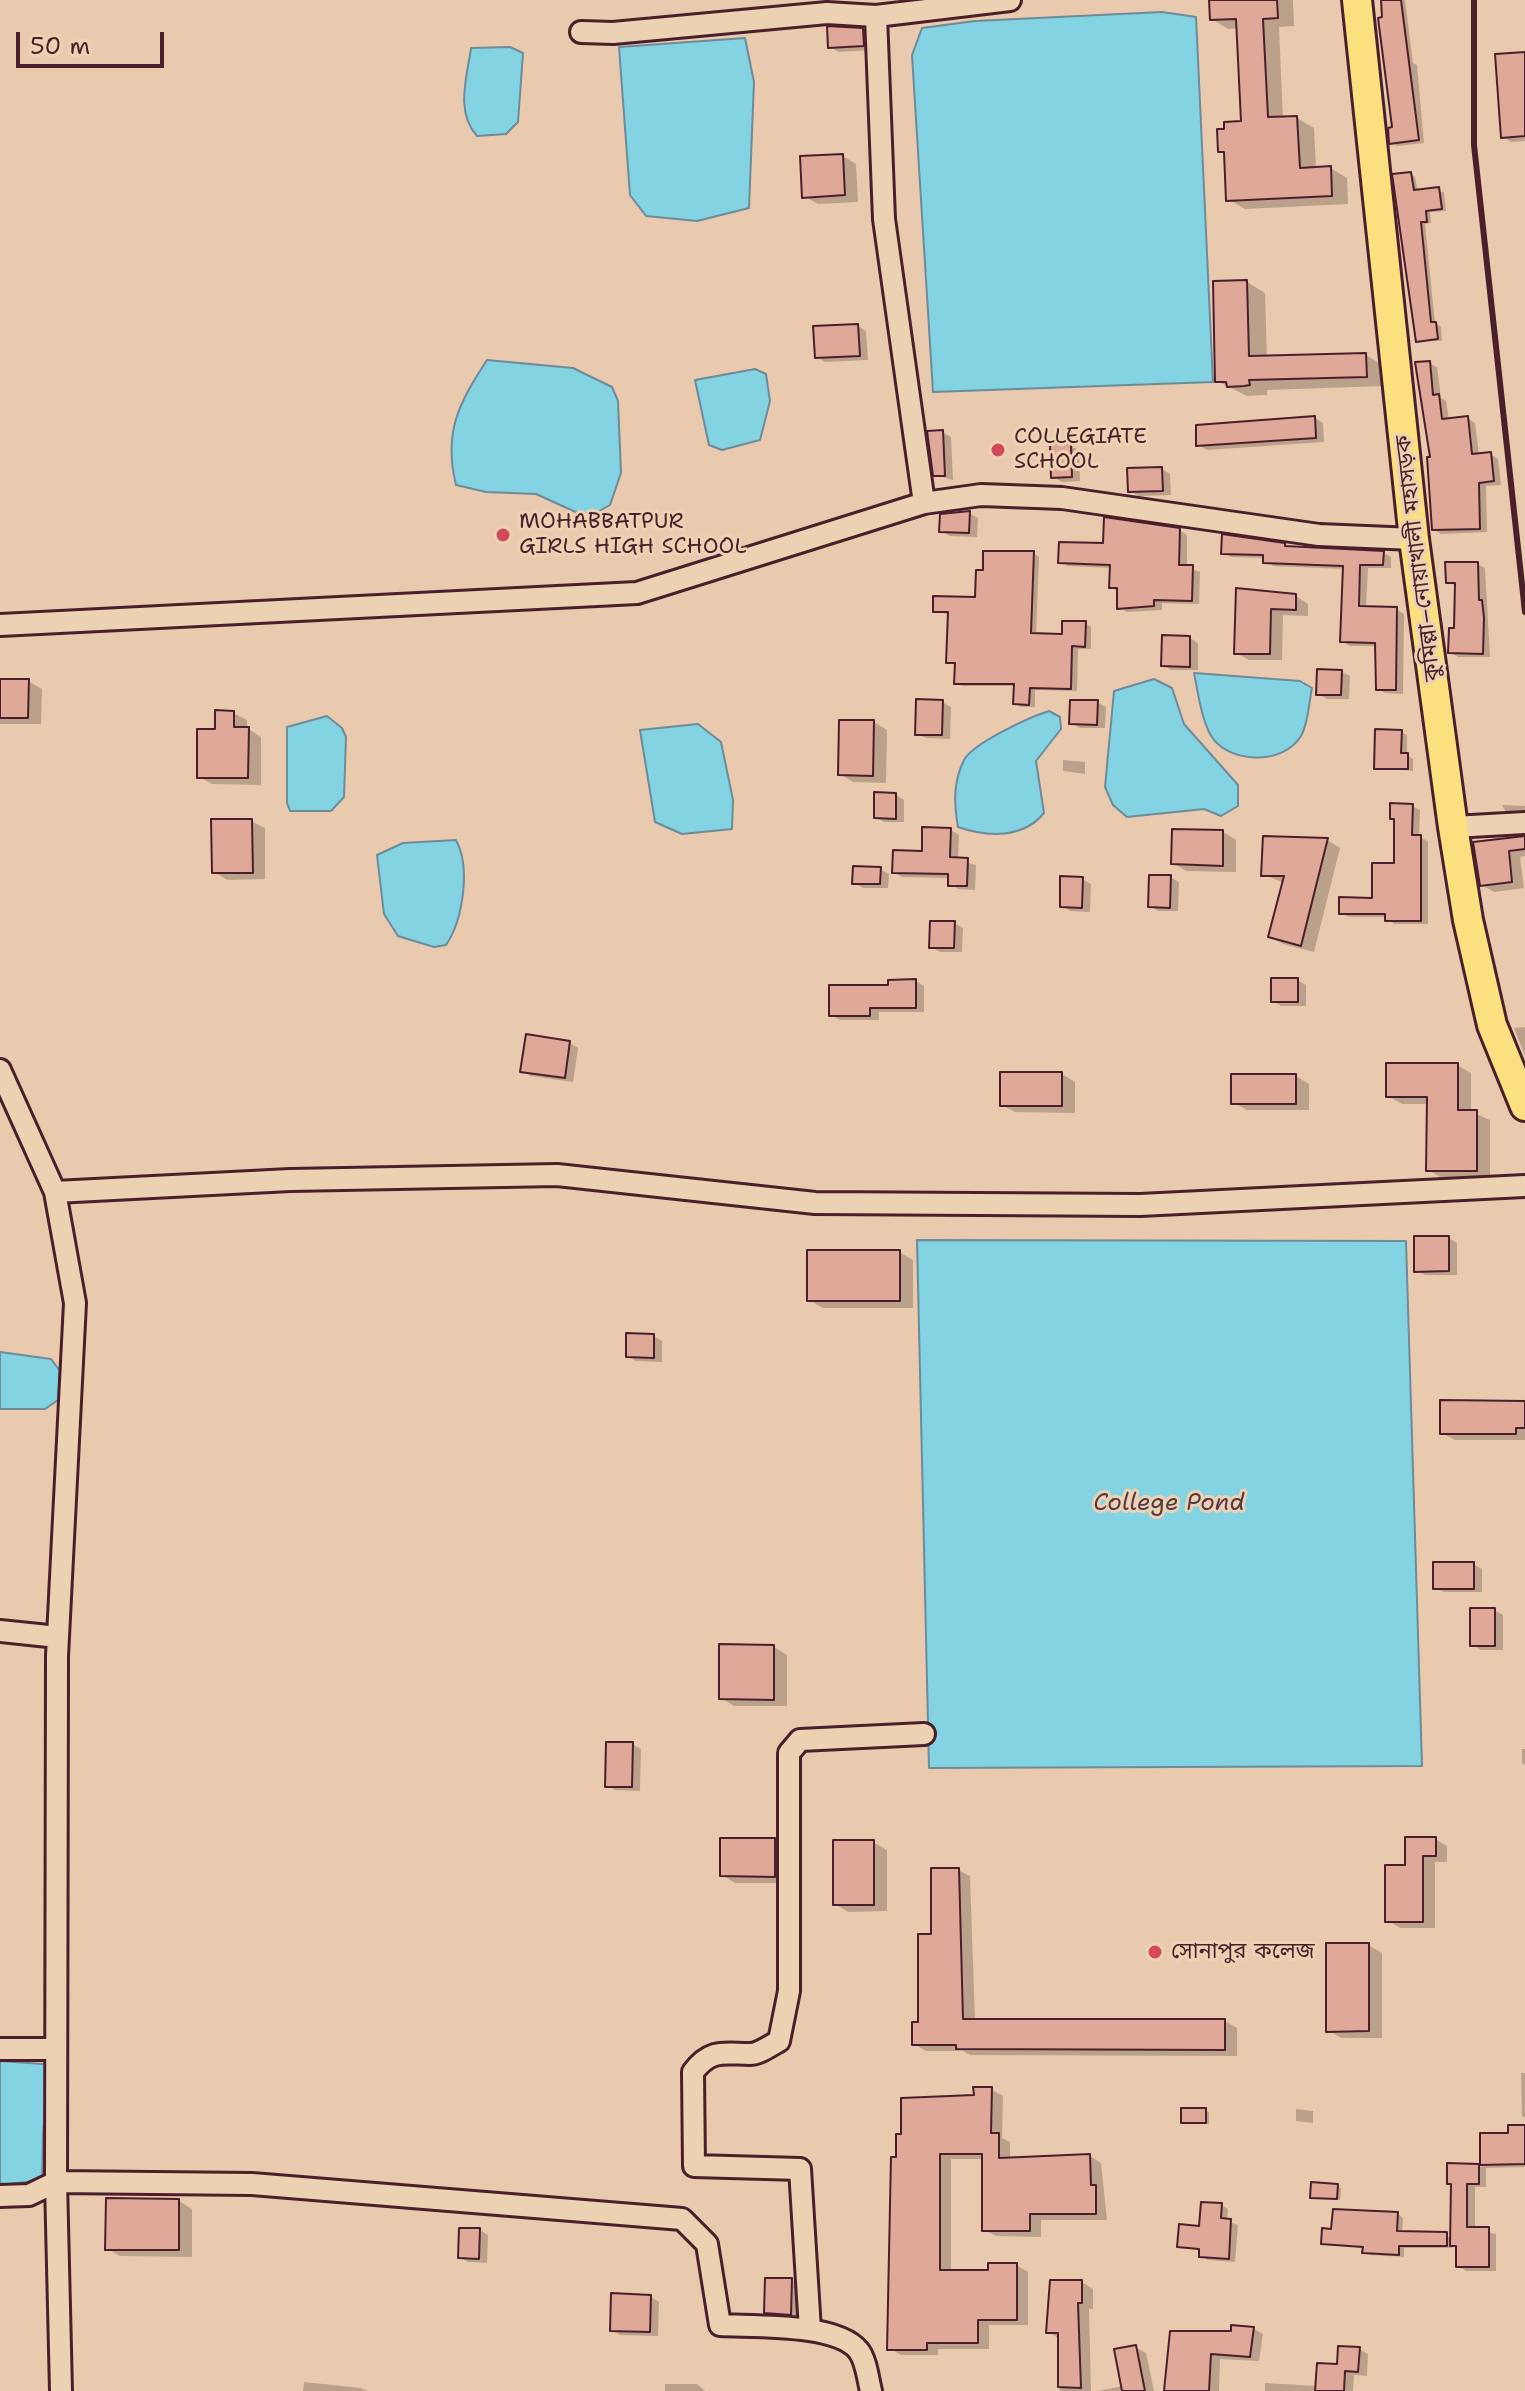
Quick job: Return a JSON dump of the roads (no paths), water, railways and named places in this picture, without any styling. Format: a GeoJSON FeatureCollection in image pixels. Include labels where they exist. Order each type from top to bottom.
{"type":"FeatureCollection","features":[{"type":"Feature","properties":{"kind":"highway","name":"কুমিল্লা–নোয়াখালী মহাসড়ক"},"geometry":{"type":"LineString","coordinates":[[1357,0],[1414,539],[1453,827],[1468,920],[1492,1025],[1525,1106]]}},
{"type":"Feature","properties":{"kind":"street"},"geometry":{"type":"LineString","coordinates":[[581,32],[613,33],[827,13],[876,16],[1010,0]]}},
{"type":"Feature","properties":{"kind":"street"},"geometry":{"type":"LineString","coordinates":[[876,16],[884,219],[924,503]]}},
{"type":"Feature","properties":{"kind":"street"},"geometry":{"type":"LineString","coordinates":[[0,625],[637,593],[924,503],[981,495],[1062,498],[1225,524],[1319,535],[1414,539]]}},
{"type":"Feature","properties":{"kind":"street"},"geometry":{"type":"LineString","coordinates":[[1453,827],[1525,823]]}},
{"type":"Feature","properties":{"kind":"street"},"geometry":{"type":"LineString","coordinates":[[0,1070],[55,1192],[75,1303],[58,1637],[56,2182],[61,2391]]}},
{"type":"Feature","properties":{"kind":"street"},"geometry":{"type":"LineString","coordinates":[[55,1192],[290,1180],[557,1175],[815,1203],[1140,1205],[1525,1186]]}},
{"type":"Feature","properties":{"kind":"street"},"geometry":{"type":"LineString","coordinates":[[0,1631],[58,1637]]}},
{"type":"Feature","properties":{"kind":"street"},"geometry":{"type":"LineString","coordinates":[[810,2330],[800,2169],[694,2166],[693,2072],[702,2060],[731,2050],[753,2054],[779,2041],[789,1991],[789,1753],[800,1740],[924,1734]]}},
{"type":"Feature","properties":{"kind":"street"},"geometry":{"type":"LineString","coordinates":[[0,2049],[56,2049]]}},
{"type":"Feature","properties":{"kind":"street"},"geometry":{"type":"LineString","coordinates":[[0,2196],[29,2195],[56,2182],[252,2184],[682,2219],[707,2244],[720,2325],[810,2330],[847,2338],[861,2352],[871,2391]]}},
{"type":"Feature","properties":{"kind":"water"},"geometry":{"type":"Polygon","coordinates":[[[1162,12],[1196,17],[1213,382],[933,392],[912,55],[922,28],[975,21],[1162,12]]]}},
{"type":"Feature","properties":{"kind":"water"},"geometry":{"type":"Polygon","coordinates":[[[745,38],[754,82],[749,208],[697,221],[646,216],[630,195],[619,47],[745,38]]]}},
{"type":"Feature","properties":{"kind":"water"},"geometry":{"type":"Polygon","coordinates":[[[510,47],[523,53],[518,122],[506,134],[477,136],[470,127],[464,105],[471,48],[510,47]]]}},
{"type":"Feature","properties":{"kind":"water"},"geometry":{"type":"Polygon","coordinates":[[[487,360],[573,368],[612,387],[618,401],[621,473],[610,505],[596,513],[580,514],[536,494],[486,492],[456,485],[451,449],[456,419],[461,404],[487,360]]]}},
{"type":"Feature","properties":{"kind":"water"},"geometry":{"type":"Polygon","coordinates":[[[755,369],[766,374],[770,401],[760,440],[722,450],[709,445],[695,380],[755,369]]]}},
{"type":"Feature","properties":{"kind":"water"},"geometry":{"type":"Polygon","coordinates":[[[1194,673],[1300,681],[1312,688],[1301,736],[1293,746],[1269,756],[1255,758],[1228,751],[1210,734],[1194,673]]]}},
{"type":"Feature","properties":{"kind":"water"},"geometry":{"type":"Polygon","coordinates":[[[1154,679],[1172,688],[1184,724],[1238,785],[1238,806],[1221,816],[1204,809],[1127,817],[1113,805],[1105,787],[1114,691],[1154,679]]]}},
{"type":"Feature","properties":{"kind":"water"},"geometry":{"type":"Polygon","coordinates":[[[1049,711],[1060,717],[1061,729],[1036,761],[1044,813],[1026,828],[1004,834],[981,833],[958,827],[955,793],[958,777],[969,753],[1016,725],[1049,711]]]}},
{"type":"Feature","properties":{"kind":"water"},"geometry":{"type":"Polygon","coordinates":[[[327,716],[342,728],[346,737],[344,797],[331,811],[290,811],[287,803],[287,727],[327,716]]]}},
{"type":"Feature","properties":{"kind":"water"},"geometry":{"type":"Polygon","coordinates":[[[698,724],[721,742],[733,800],[732,829],[682,834],[655,822],[640,730],[698,724]]]}},
{"type":"Feature","properties":{"kind":"water"},"geometry":{"type":"Polygon","coordinates":[[[456,840],[463,864],[463,893],[457,922],[446,945],[434,947],[398,936],[384,914],[377,855],[403,843],[456,840]]]}},
{"type":"Feature","properties":{"kind":"water","name":"College Pond"},"geometry":{"type":"Polygon","coordinates":[[[917,1240],[1406,1241],[1422,1766],[929,1768],[917,1240]]]}},
{"type":"Feature","properties":{"kind":"water"},"geometry":{"type":"Polygon","coordinates":[[[0,1352],[51,1359],[60,1371],[58,1400],[45,1409],[0,1409],[0,1352]]]}},
{"type":"Feature","properties":{"kind":"water"},"geometry":{"type":"Polygon","coordinates":[[[0,2061],[43,2064],[52,2070],[43,2131],[42,2180],[0,2185],[0,2061]]]}},
{"type":"Feature","properties":{"kind":"railway"},"geometry":{"type":"LineString","coordinates":[[1474,0],[1474,145],[1525,612]]}},
{"type":"Feature","properties":{"kind":"place","name":"COLLEGIATE SCHOOL"},"geometry":{"type":"Point","coordinates":[998,450]}},
{"type":"Feature","properties":{"kind":"place","name":"MOHABBATPUR GIRLS HIGH SCHOOL"},"geometry":{"type":"Point","coordinates":[503,535]}},
{"type":"Feature","properties":{"kind":"place","name":"সোনাপুর কলেজ"},"geometry":{"type":"Point","coordinates":[1155,1952]}}]}
